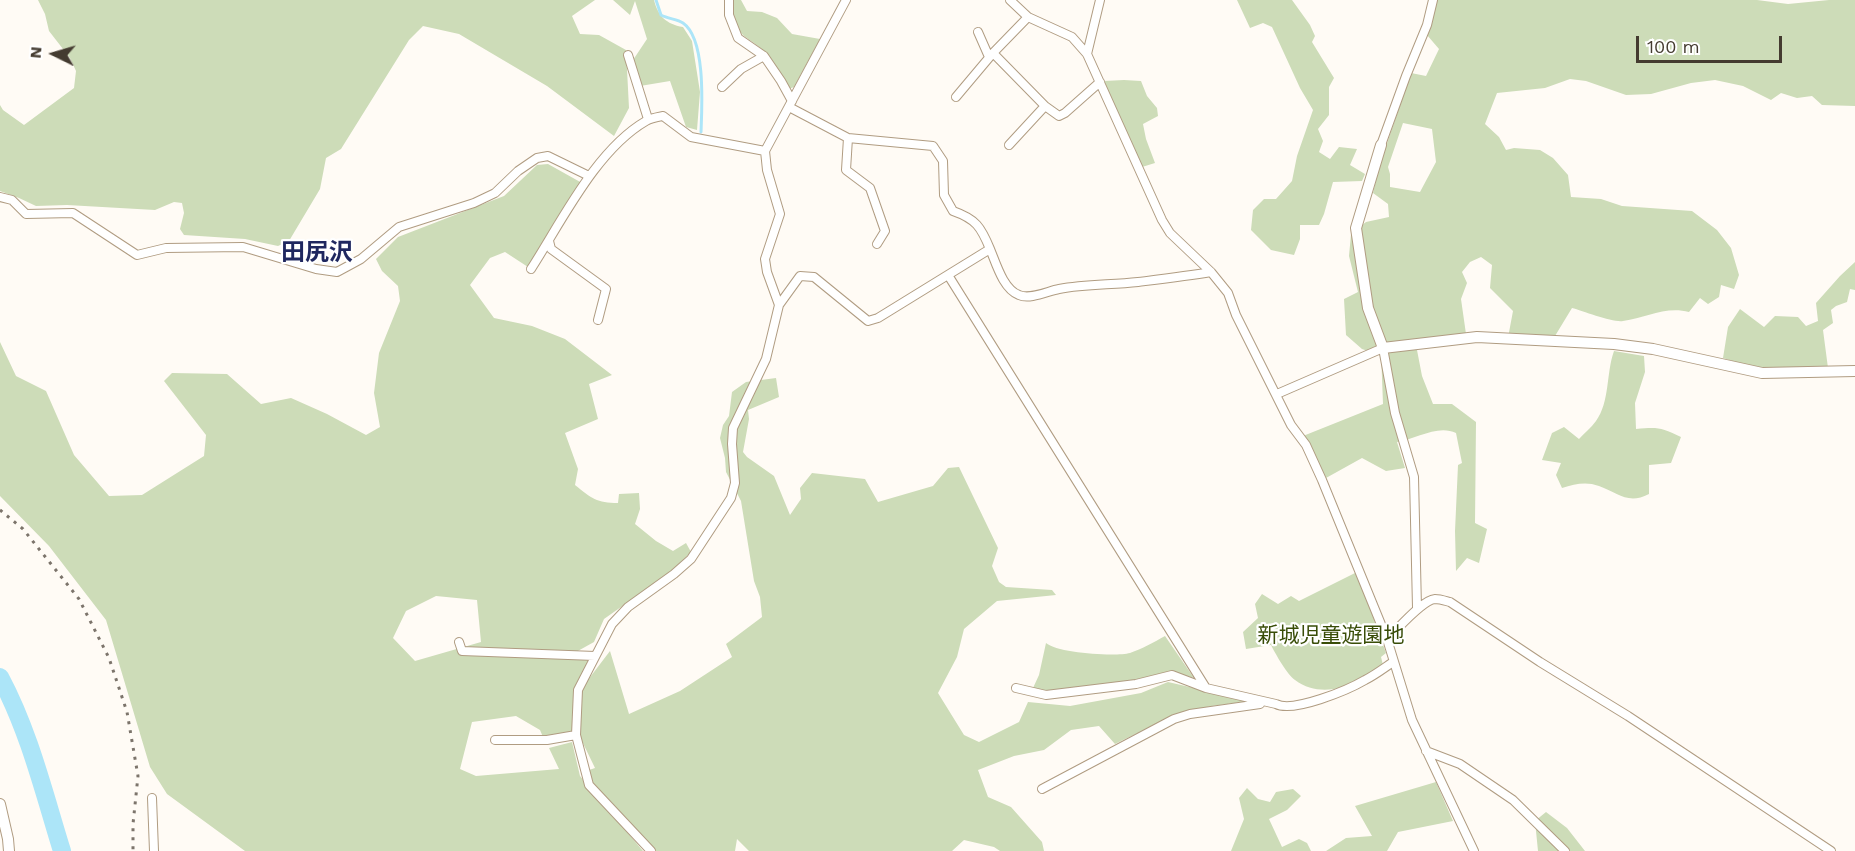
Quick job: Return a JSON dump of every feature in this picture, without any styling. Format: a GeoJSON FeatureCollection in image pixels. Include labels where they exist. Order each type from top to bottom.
{"type":"FeatureCollection","features":[{"type":"Feature","properties":{"kind":"street"},"geometry":{"type":"LineString","coordinates":[[729,0],[729,15],[738,38],[764,56],[781,81],[790,104],[848,138],[933,146],[943,161],[944,195],[948,203],[953,211],[966,216],[981,228],[1002,278],[1012,291],[1020,296],[1094,284],[1136,282],[1211,272]]}},
{"type":"Feature","properties":{"kind":"street"},"geometry":{"type":"LineString","coordinates":[[779,305],[767,272],[765,259],[780,214],[767,170],[765,152],[846,0]]}},
{"type":"Feature","properties":{"kind":"street"},"geometry":{"type":"LineString","coordinates":[[1010,0],[1028,17],[1072,37],[1088,54],[1161,220],[1170,234],[1211,272],[1228,293],[1236,315],[1291,425],[1306,445],[1322,480],[1387,639],[1412,720],[1473,851]]}},
{"type":"Feature","properties":{"kind":"street"},"geometry":{"type":"LineString","coordinates":[[1088,54],[1100,0]]}},
{"type":"Feature","properties":{"kind":"street"},"geometry":{"type":"LineString","coordinates":[[1387,639],[1414,614],[1417,608],[1414,477],[1395,413],[1383,348],[1368,308],[1356,228],[1381,145],[1427,26],[1434,0]]}},
{"type":"Feature","properties":{"kind":"street"},"geometry":{"type":"LineString","coordinates":[[956,97],[991,55],[1028,17]]}},
{"type":"Feature","properties":{"kind":"street"},"geometry":{"type":"LineString","coordinates":[[978,32],[991,55],[1059,116],[1100,82]]}},
{"type":"Feature","properties":{"kind":"street"},"geometry":{"type":"LineString","coordinates":[[628,55],[648,119]]}},
{"type":"Feature","properties":{"kind":"street"},"geometry":{"type":"LineString","coordinates":[[722,87],[741,69],[764,56]]}},
{"type":"Feature","properties":{"kind":"street"},"geometry":{"type":"LineString","coordinates":[[1009,145],[1046,106]]}},
{"type":"Feature","properties":{"kind":"street"},"geometry":{"type":"LineString","coordinates":[[531,269],[604,156],[648,119],[663,116],[691,137],[765,152]]}},
{"type":"Feature","properties":{"kind":"street"},"geometry":{"type":"LineString","coordinates":[[848,138],[846,170],[870,188],[885,231],[877,244]]}},
{"type":"Feature","properties":{"kind":"street"},"geometry":{"type":"LineString","coordinates":[[0,197],[12,200],[26,214],[73,213],[137,255],[166,248],[243,247],[316,269],[337,272],[361,259],[399,227],[495,193],[518,171],[537,158],[548,156],[589,176]]}},
{"type":"Feature","properties":{"kind":"street"},"geometry":{"type":"LineString","coordinates":[[549,241],[551,249],[606,289],[598,320]]}},
{"type":"Feature","properties":{"kind":"street"},"geometry":{"type":"LineString","coordinates":[[651,851],[590,785],[576,735],[578,690],[612,624],[628,607],[691,559],[731,498],[735,483],[732,444],[734,428],[766,359],[779,305],[801,276],[814,277],[868,321],[878,318],[990,249]]}},
{"type":"Feature","properties":{"kind":"street"},"geometry":{"type":"LineString","coordinates":[[948,275],[1206,688]]}},
{"type":"Feature","properties":{"kind":"street"},"geometry":{"type":"LineString","coordinates":[[1277,394],[1383,348],[1477,337],[1614,344],[1653,349],[1762,373],[1855,371]]}},
{"type":"Feature","properties":{"kind":"street"},"geometry":{"type":"LineString","coordinates":[[1417,608],[1435,599],[1450,602],[1540,662],[1628,716],[1831,851]]}},
{"type":"Feature","properties":{"kind":"street"},"geometry":{"type":"LineString","coordinates":[[459,642],[462,651],[595,656]]}},
{"type":"Feature","properties":{"kind":"street"},"geometry":{"type":"LineString","coordinates":[[1016,688],[1046,695],[1136,684],[1173,675],[1206,688],[1282,708],[1319,700],[1366,680],[1393,662]]}},
{"type":"Feature","properties":{"kind":"street"},"geometry":{"type":"LineString","coordinates":[[1042,789],[1174,719],[1190,714],[1267,703]]}},
{"type":"Feature","properties":{"kind":"street"},"geometry":{"type":"LineString","coordinates":[[495,740],[547,740],[576,735]]}},
{"type":"Feature","properties":{"kind":"street"},"geometry":{"type":"LineString","coordinates":[[1426,751],[1460,764],[1513,800],[1565,851]]}},
{"type":"Feature","properties":{"kind":"street"},"geometry":{"type":"LineString","coordinates":[[152,798],[154,851]]}},
{"type":"Feature","properties":{"kind":"street"},"geometry":{"type":"LineString","coordinates":[[0,804],[9,851]]}},
{"type":"Feature","properties":{"kind":"green space"},"geometry":{"type":"Polygon","coordinates":[[[38,0],[595,0],[572,16],[580,34],[599,35],[626,50],[629,108],[614,136],[547,86],[459,34],[423,26],[409,40],[341,149],[326,158],[320,189],[289,241],[278,246],[245,239],[184,235],[180,229],[184,213],[182,203],[174,202],[155,210],[67,205],[36,206],[0,191],[0,105],[3,110],[24,125],[74,88],[76,71],[70,58],[49,31],[45,14],[38,0]]]}},
{"type":"Feature","properties":{"kind":"green space"},"geometry":{"type":"Polygon","coordinates":[[[613,0],[654,0],[658,11],[664,18],[672,24],[683,27],[692,41],[700,92],[697,130],[686,127],[670,81],[640,86],[633,60],[647,39],[635,1],[630,15],[613,0]]]}},
{"type":"Feature","properties":{"kind":"green space"},"geometry":{"type":"Polygon","coordinates":[[[731,0],[741,0],[747,11],[762,12],[777,18],[792,34],[820,39],[794,87],[789,89],[765,51],[740,31],[735,24],[731,0]]]}},
{"type":"Feature","properties":{"kind":"green space"},"geometry":{"type":"Polygon","coordinates":[[[1237,0],[1292,0],[1310,25],[1315,36],[1312,42],[1334,78],[1329,87],[1329,115],[1318,129],[1323,141],[1319,152],[1330,159],[1339,147],[1357,149],[1350,165],[1365,174],[1362,181],[1333,182],[1319,225],[1300,225],[1300,239],[1294,255],[1271,250],[1251,230],[1253,210],[1264,199],[1276,199],[1292,181],[1297,156],[1313,110],[1300,88],[1272,27],[1263,23],[1250,28],[1237,0]]]}},
{"type":"Feature","properties":{"kind":"green space"},"geometry":{"type":"Polygon","coordinates":[[[1437,0],[1757,0],[1788,4],[1855,0],[1855,106],[1822,105],[1812,96],[1797,98],[1781,93],[1771,100],[1743,86],[1715,80],[1691,83],[1651,94],[1626,95],[1586,81],[1570,79],[1545,88],[1497,93],[1485,124],[1499,137],[1506,150],[1514,148],[1540,150],[1553,158],[1568,175],[1571,197],[1601,199],[1622,206],[1692,211],[1717,230],[1731,248],[1739,275],[1734,289],[1721,285],[1719,297],[1708,304],[1700,298],[1689,312],[1664,311],[1623,321],[1606,319],[1572,308],[1555,336],[1507,343],[1513,311],[1490,288],[1492,265],[1481,257],[1470,262],[1462,272],[1467,283],[1461,299],[1466,334],[1368,351],[1362,349],[1346,335],[1344,299],[1358,292],[1349,256],[1351,234],[1366,222],[1389,217],[1388,204],[1373,193],[1379,167],[1411,73],[1426,76],[1439,49],[1427,35],[1437,0]],[[1403,123],[1388,167],[1390,187],[1420,192],[1436,162],[1432,129],[1403,123]]]}},
{"type":"Feature","properties":{"kind":"green space"},"geometry":{"type":"Polygon","coordinates":[[[1104,81],[1141,81],[1147,96],[1157,108],[1158,116],[1143,124],[1155,163],[1142,167],[1104,81]]]}},
{"type":"Feature","properties":{"kind":"green space"},"geometry":{"type":"Polygon","coordinates":[[[548,164],[582,183],[528,267],[505,252],[490,258],[470,285],[494,318],[532,326],[565,339],[612,375],[589,384],[598,419],[565,433],[578,469],[575,485],[590,496],[605,502],[618,503],[619,494],[639,493],[640,509],[635,524],[673,551],[686,543],[691,552],[672,571],[604,619],[594,642],[567,657],[590,660],[575,688],[573,732],[543,737],[540,730],[516,716],[472,722],[460,769],[476,776],[559,769],[549,748],[572,742],[580,776],[643,851],[245,851],[167,794],[150,767],[106,620],[49,546],[0,496],[0,342],[16,376],[46,391],[74,455],[109,496],[142,495],[204,456],[206,435],[164,381],[172,373],[227,374],[261,404],[291,398],[366,435],[380,427],[374,393],[379,353],[400,301],[398,286],[382,271],[376,259],[398,237],[504,196],[537,165],[548,164]],[[436,596],[406,611],[393,638],[415,661],[481,642],[477,600],[436,596]]]}},
{"type":"Feature","properties":{"kind":"green space"},"geometry":{"type":"Polygon","coordinates":[[[1855,262],[1855,290],[1850,289],[1847,302],[1831,310],[1833,323],[1823,330],[1828,368],[1757,369],[1723,358],[1728,327],[1740,309],[1764,327],[1775,316],[1798,317],[1806,326],[1818,321],[1816,303],[1855,262]]]}},
{"type":"Feature","properties":{"kind":"green space"},"geometry":{"type":"Polygon","coordinates":[[[1410,345],[1417,350],[1422,376],[1433,404],[1452,404],[1476,422],[1475,523],[1487,529],[1479,563],[1467,558],[1456,571],[1458,465],[1462,463],[1456,433],[1434,431],[1397,442],[1405,468],[1386,471],[1362,458],[1326,478],[1303,436],[1383,404],[1381,352],[1410,345]]]}},
{"type":"Feature","properties":{"kind":"green space"},"geometry":{"type":"Polygon","coordinates":[[[1614,351],[1644,356],[1645,372],[1635,403],[1636,429],[1659,428],[1681,437],[1671,463],[1649,465],[1649,494],[1642,497],[1623,497],[1599,486],[1585,483],[1562,488],[1556,475],[1561,463],[1542,460],[1552,433],[1564,427],[1579,439],[1596,421],[1604,405],[1614,351]]]}},
{"type":"Feature","properties":{"kind":"green space"},"geometry":{"type":"Polygon","coordinates":[[[776,378],[779,397],[748,410],[749,419],[743,452],[774,476],[790,515],[801,499],[800,488],[812,473],[865,479],[878,502],[933,486],[948,468],[959,467],[998,548],[992,566],[999,582],[1006,587],[1052,590],[1056,595],[997,601],[964,629],[957,657],[938,693],[964,735],[979,742],[1019,722],[1028,702],[1070,706],[1141,693],[1168,682],[1250,701],[1176,714],[1115,744],[1099,726],[1071,730],[1044,750],[1014,756],[978,770],[988,797],[1011,807],[1042,842],[1044,851],[1000,851],[994,847],[964,840],[952,851],[749,851],[737,839],[735,851],[652,851],[588,780],[586,771],[595,768],[580,737],[581,689],[610,651],[629,714],[680,691],[732,657],[726,644],[762,617],[741,501],[726,472],[720,438],[723,425],[729,416],[732,392],[746,382],[776,378]]]}},
{"type":"Feature","properties":{"kind":"green space","name":"新城児童遊園地"},"geometry":{"type":"Polygon","coordinates":[[[1357,572],[1386,653],[1381,657],[1385,673],[1340,688],[1317,689],[1295,680],[1271,645],[1246,649],[1243,632],[1258,618],[1255,604],[1262,594],[1278,604],[1291,596],[1299,601],[1357,572]]]}},
{"type":"Feature","properties":{"kind":"green space"},"geometry":{"type":"Polygon","coordinates":[[[1165,636],[1194,678],[1172,672],[1113,684],[1048,691],[1033,688],[1039,675],[1046,643],[1073,652],[1123,654],[1139,650],[1165,636]]]}},
{"type":"Feature","properties":{"kind":"green space"},"geometry":{"type":"Polygon","coordinates":[[[1436,782],[1453,821],[1398,832],[1387,851],[1326,851],[1346,838],[1372,836],[1355,806],[1436,782]]]}},
{"type":"Feature","properties":{"kind":"green space"},"geometry":{"type":"Polygon","coordinates":[[[1247,788],[1258,799],[1270,802],[1276,792],[1293,789],[1301,796],[1287,810],[1269,819],[1282,847],[1299,839],[1307,843],[1311,851],[1231,851],[1244,819],[1239,798],[1247,788]]]}},
{"type":"Feature","properties":{"kind":"green space"},"geometry":{"type":"Polygon","coordinates":[[[1546,812],[1567,828],[1585,851],[1538,851],[1535,821],[1546,812]]]}},
{"type":"Feature","properties":{"kind":"waterway"},"geometry":{"type":"LineString","coordinates":[[656,0],[661,15],[683,23],[696,43],[701,74],[701,132]]}},
{"type":"Feature","properties":{"kind":"waterway"},"geometry":{"type":"LineString","coordinates":[[0,677],[28,740],[62,851]]}},
{"type":"Feature","properties":{"kind":"railway"},"geometry":{"type":"LineString","coordinates":[[0,510],[23,529],[79,599],[109,658],[127,712],[138,776],[133,851]]}},
{"type":"Feature","properties":{"kind":"district","name":"田尻沢"},"geometry":{"type":"Point","coordinates":[317,253]}}]}
